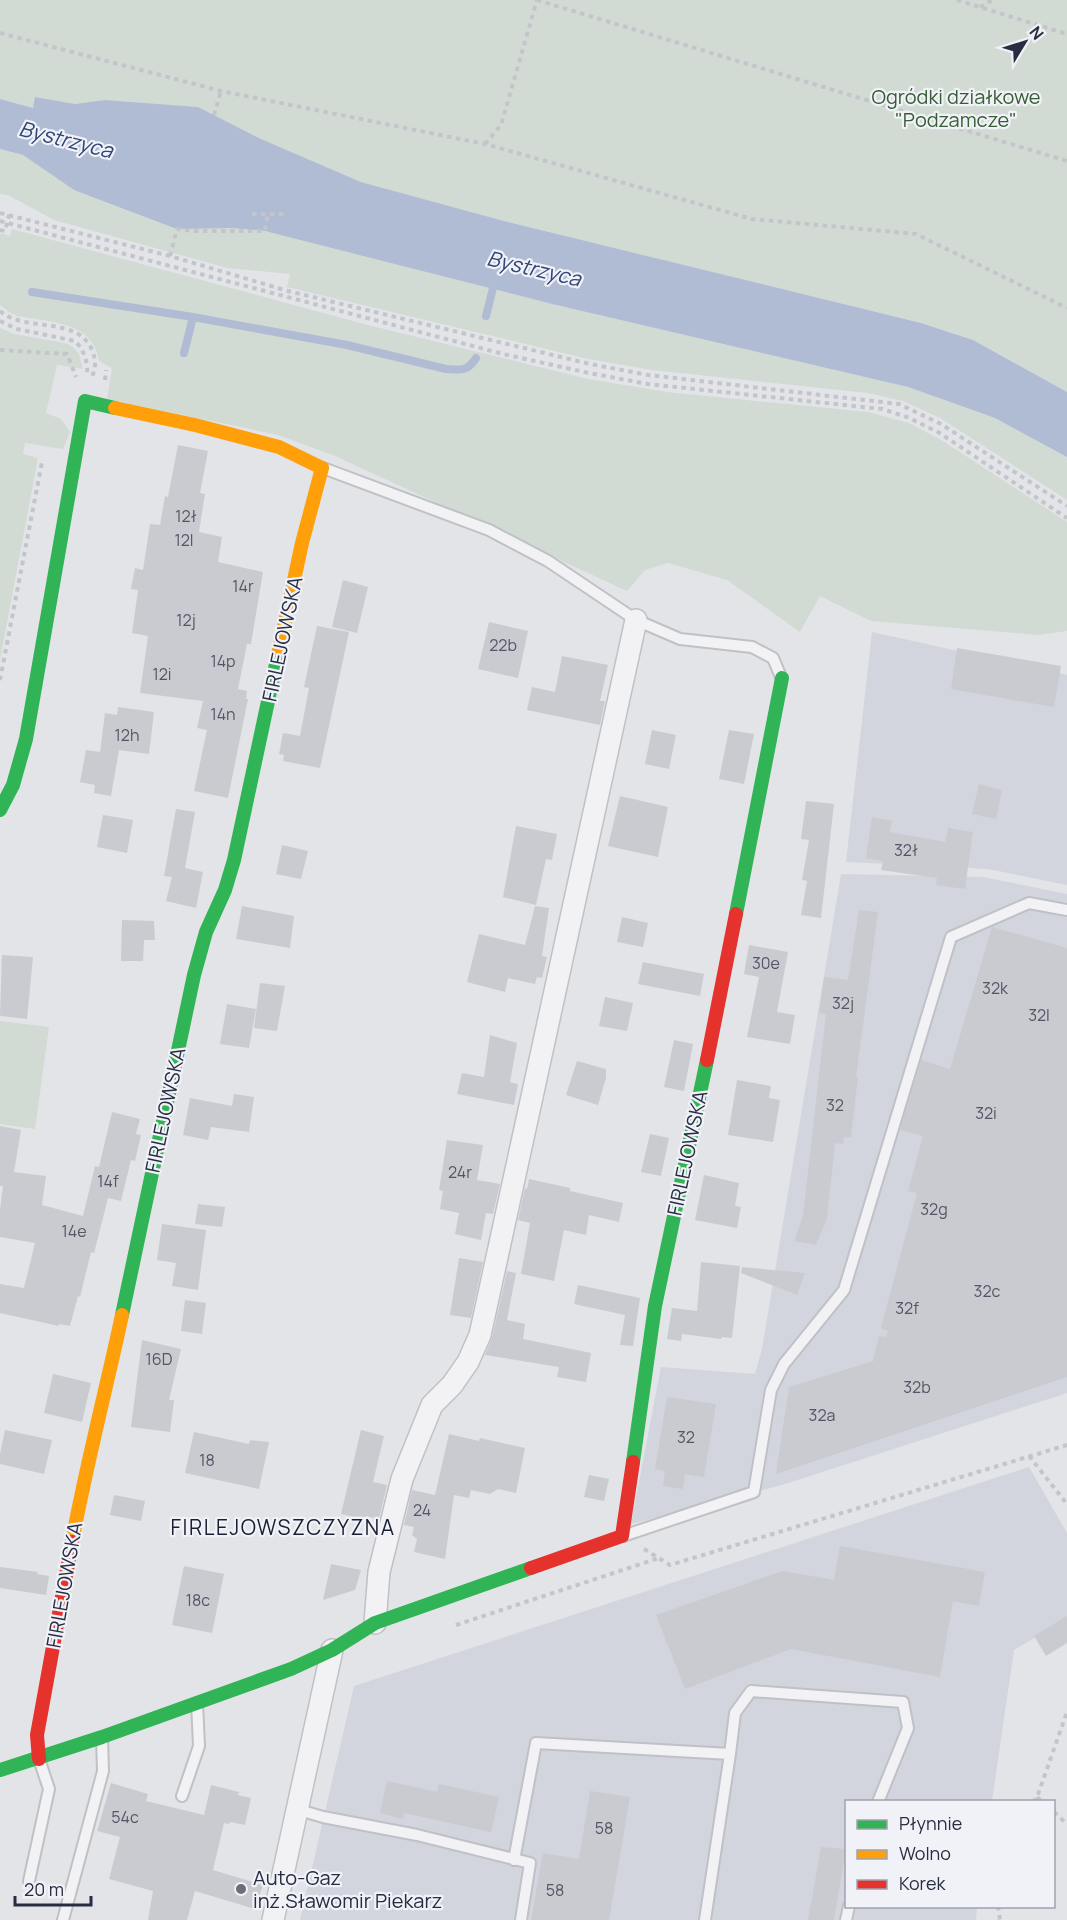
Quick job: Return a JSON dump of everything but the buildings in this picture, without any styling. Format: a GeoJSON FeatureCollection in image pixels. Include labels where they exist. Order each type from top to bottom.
{"type":"FeatureCollection","features":[{"type":"Feature","properties":{"kind":"street","name":"FIRLEJOWSKA"},"geometry":{"type":"LineString","coordinates":[[39,1759],[37,1735],[81,1489],[100,1419],[194,975],[206,932],[225,890],[234,860],[302,543],[322,468],[279,447],[195,425],[85,401]]}},
{"type":"Feature","properties":{"kind":"street"},"geometry":{"type":"LineString","coordinates":[[0,810],[7,800],[18,770],[26,739],[85,401]]}},
{"type":"Feature","properties":{"kind":"street"},"geometry":{"type":"LineString","coordinates":[[375,1623],[378,1572],[402,1479],[432,1405],[452,1385],[468,1362],[480,1335],[636,620]]}},
{"type":"Feature","properties":{"kind":"street","name":"FIRLEJOWSKA"},"geometry":{"type":"LineString","coordinates":[[622,1536],[655,1306],[699,1098],[782,678]]}},
{"type":"Feature","properties":{"kind":"street"},"geometry":{"type":"LineString","coordinates":[[0,1770],[39,1759],[291,1669],[332,1650],[375,1623],[622,1536]]}},
{"type":"Feature","properties":{"kind":"street"},"geometry":{"type":"LineString","coordinates":[[273,1920],[332,1650]]}},
{"type":"Feature","properties":{"kind":"lane","name":"FIRLEJOWSKA"},"geometry":{"type":"LineString","coordinates":[[322,468],[489,530],[548,561],[636,620],[680,639],[752,647],[773,657],[782,678]]}},
{"type":"Feature","properties":{"kind":"lane"},"geometry":{"type":"LineString","coordinates":[[622,1536],[754,1492],[771,1390],[784,1364],[844,1290],[951,937],[1029,903],[1067,910]]}},
{"type":"Feature","properties":{"kind":"lane"},"geometry":{"type":"LineString","coordinates":[[705,1920],[735,1713],[751,1690],[903,1702],[908,1728],[879,1800]]}},
{"type":"Feature","properties":{"kind":"lane"},"geometry":{"type":"LineString","coordinates":[[182,1796],[199,1746],[197,1703]]}},
{"type":"Feature","properties":{"kind":"lane"},"geometry":{"type":"LineString","coordinates":[[63,1920],[103,1771],[102,1737]]}},
{"type":"Feature","properties":{"kind":"lane"},"geometry":{"type":"LineString","coordinates":[[514,1860],[537,1743],[730,1754]]}},
{"type":"Feature","properties":{"kind":"lane"},"geometry":{"type":"LineString","coordinates":[[28,1881],[49,1788],[39,1759]]}},
{"type":"Feature","properties":{"kind":"lane"},"geometry":{"type":"LineString","coordinates":[[296,1809],[323,1817],[417,1835],[530,1863],[521,1920]]}},
{"type":"Feature","properties":{"kind":"path"},"geometry":{"type":"LineString","coordinates":[[484,144],[501,125],[537,0],[1067,161]]}},
{"type":"Feature","properties":{"kind":"path"},"geometry":{"type":"LineString","coordinates":[[957,0],[1067,34]]}},
{"type":"Feature","properties":{"kind":"path"},"geometry":{"type":"LineString","coordinates":[[980,7],[992,0]]}},
{"type":"Feature","properties":{"kind":"path"},"geometry":{"type":"LineString","coordinates":[[0,33],[221,91],[484,144],[752,219],[916,234],[1067,308]]}},
{"type":"Feature","properties":{"kind":"path"},"geometry":{"type":"LineString","coordinates":[[214,115],[221,91]]}},
{"type":"Feature","properties":{"kind":"path"},"geometry":{"type":"LineString","coordinates":[[0,213],[170,256],[288,291],[590,364],[648,375],[898,404],[941,424],[1067,506]]}},
{"type":"Feature","properties":{"kind":"path"},"geometry":{"type":"LineString","coordinates":[[252,214],[284,214]]}},
{"type":"Feature","properties":{"kind":"path"},"geometry":{"type":"LineString","coordinates":[[170,256],[177,229],[265,231],[268,214]]}},
{"type":"Feature","properties":{"kind":"path"},"geometry":{"type":"LineString","coordinates":[[0,230],[5,231],[9,215]]}},
{"type":"Feature","properties":{"kind":"path"},"geometry":{"type":"LineString","coordinates":[[0,221],[492,351],[578,370],[648,384],[882,409],[907,417],[938,432],[1067,518]]}},
{"type":"Feature","properties":{"kind":"path"},"geometry":{"type":"LineString","coordinates":[[0,311],[15,320],[67,329],[78,333],[86,340],[96,366],[85,401]]}},
{"type":"Feature","properties":{"kind":"path"},"geometry":{"type":"LineString","coordinates":[[0,321],[17,329],[75,341],[86,360],[85,401]]}},
{"type":"Feature","properties":{"kind":"path"},"geometry":{"type":"LineString","coordinates":[[0,350],[67,354],[85,401]]}},
{"type":"Feature","properties":{"kind":"path"},"geometry":{"type":"LineString","coordinates":[[0,680],[42,462]]}},
{"type":"Feature","properties":{"kind":"path"},"geometry":{"type":"LineString","coordinates":[[622,1536],[670,1565],[1067,1445]]}},
{"type":"Feature","properties":{"kind":"path"},"geometry":{"type":"LineString","coordinates":[[1029,1456],[1067,1504]]}},
{"type":"Feature","properties":{"kind":"path"},"geometry":{"type":"LineString","coordinates":[[1035,1800],[1067,1712]]}},
{"type":"Feature","properties":{"kind":"path"},"geometry":{"type":"LineString","coordinates":[[1037,1797],[1040,1800]]}},
{"type":"Feature","properties":{"kind":"path"},"geometry":{"type":"LineString","coordinates":[[1055,1814],[1067,1824]]}},
{"type":"Feature","properties":{"kind":"shaded area"},"geometry":{"type":"Polygon","coordinates":[[[872,632],[1067,675],[1067,885],[988,869],[846,862],[872,632]]]}},
{"type":"Feature","properties":{"kind":"shaded area"},"geometry":{"type":"Polygon","coordinates":[[[841,874],[983,877],[1067,894],[1067,1393],[782,1485],[631,1524],[661,1367],[755,1374],[762,1349],[841,874]]]}},
{"type":"Feature","properties":{"kind":"shaded area"},"geometry":{"type":"Polygon","coordinates":[[[1029,1467],[1067,1533],[1067,1619],[1014,1650],[992,1800],[845,1800],[845,1908],[977,1908],[976,1920],[300,1920],[354,1686],[1029,1467]]]}},
{"type":"Feature","properties":{"kind":"green space","name":"Ogródki działkowe \"Podzamcze\""},"geometry":{"type":"Polygon","coordinates":[[[0,0],[1067,0],[1067,392],[973,340],[921,323],[504,221],[361,182],[261,139],[198,107],[105,100],[75,104],[36,97],[33,108],[0,99],[0,0]]]}},
{"type":"Feature","properties":{"kind":"green space"},"geometry":{"type":"Polygon","coordinates":[[[0,149],[23,155],[74,190],[231,228],[271,232],[552,304],[908,387],[995,418],[1067,457],[1067,500],[940,418],[903,401],[868,393],[652,370],[588,359],[287,287],[290,274],[227,268],[54,220],[8,195],[0,194],[0,149]]]}},
{"type":"Feature","properties":{"kind":"green space"},"geometry":{"type":"Polygon","coordinates":[[[12,229],[368,325],[588,379],[667,392],[868,412],[909,423],[943,441],[1067,522],[1067,631],[1039,635],[871,621],[820,596],[800,632],[727,580],[668,563],[645,570],[627,591],[333,455],[278,435],[107,399],[112,368],[99,361],[95,348],[88,338],[68,326],[17,316],[0,305],[0,233],[10,236],[12,229]]]}},
{"type":"Feature","properties":{"kind":"green space"},"geometry":{"type":"Polygon","coordinates":[[[0,328],[14,334],[65,343],[79,354],[83,369],[57,365],[46,413],[61,419],[70,432],[63,449],[25,443],[23,454],[38,458],[0,660],[0,328]]]}},
{"type":"Feature","properties":{"kind":"green space"},"geometry":{"type":"Polygon","coordinates":[[[0,1021],[49,1027],[35,1129],[0,1124],[0,1021]]]}},
{"type":"Feature","properties":{"kind":"water","name":"Bystrzyca"},"geometry":{"type":"Polygon","coordinates":[[[35,97],[75,104],[105,100],[198,107],[261,139],[361,182],[504,221],[921,323],[973,340],[1067,392],[1067,457],[995,418],[908,387],[552,304],[265,231],[231,228],[177,229],[74,190],[23,155],[0,149],[0,99],[33,108],[35,97]]]}},
{"type":"Feature","properties":{"kind":"waterway","name":"Bystrzyca"},"geometry":{"type":"LineString","coordinates":[[486,316],[495,280]]}},
{"type":"Feature","properties":{"kind":"waterway"},"geometry":{"type":"LineString","coordinates":[[32,292],[193,317],[347,345],[446,369],[463,369],[470,366],[476,358]]}},
{"type":"Feature","properties":{"kind":"waterway"},"geometry":{"type":"LineString","coordinates":[[184,353],[193,317]]}},
{"type":"Feature","properties":{"kind":"traffic: fast"},"geometry":{"type":"LineString","coordinates":[[0,810],[13,785],[26,739],[85,401],[115,408]]}},
{"type":"Feature","properties":{"kind":"traffic: fast"},"geometry":{"type":"LineString","coordinates":[[122,1315],[194,975],[206,932],[225,890],[234,860],[279,650]]}},
{"type":"Feature","properties":{"kind":"traffic: fast"},"geometry":{"type":"LineString","coordinates":[[736,914],[782,678]]}},
{"type":"Feature","properties":{"kind":"traffic: fast"},"geometry":{"type":"LineString","coordinates":[[633,1462],[655,1306],[707,1060]]}},
{"type":"Feature","properties":{"kind":"traffic: fast"},"geometry":{"type":"LineString","coordinates":[[0,1770],[102,1737],[291,1669],[332,1650],[375,1623],[531,1568]]}},
{"type":"Feature","properties":{"kind":"traffic: slow"},"geometry":{"type":"LineString","coordinates":[[115,408],[195,425],[279,447],[322,468],[302,543],[279,650]]}},
{"type":"Feature","properties":{"kind":"traffic: slow"},"geometry":{"type":"LineString","coordinates":[[72,1542],[122,1315]]}},
{"type":"Feature","properties":{"kind":"traffic: jam"},"geometry":{"type":"LineString","coordinates":[[707,1060],[736,914]]}},
{"type":"Feature","properties":{"kind":"traffic: jam"},"geometry":{"type":"LineString","coordinates":[[531,1568],[622,1536],[633,1462]]}},
{"type":"Feature","properties":{"kind":"traffic: jam"},"geometry":{"type":"LineString","coordinates":[[39,1759],[37,1735],[72,1542]]}},
{"type":"Feature","properties":{"kind":"place","name":"Auto-Gaz inż.Sławomir Piekarz"},"geometry":{"type":"Point","coordinates":[241,1889]}},
{"type":"Feature","properties":{"kind":"district","name":"FIRLEJOWSZCZYZNA"},"geometry":{"type":"Point","coordinates":[283,1527]}}]}
